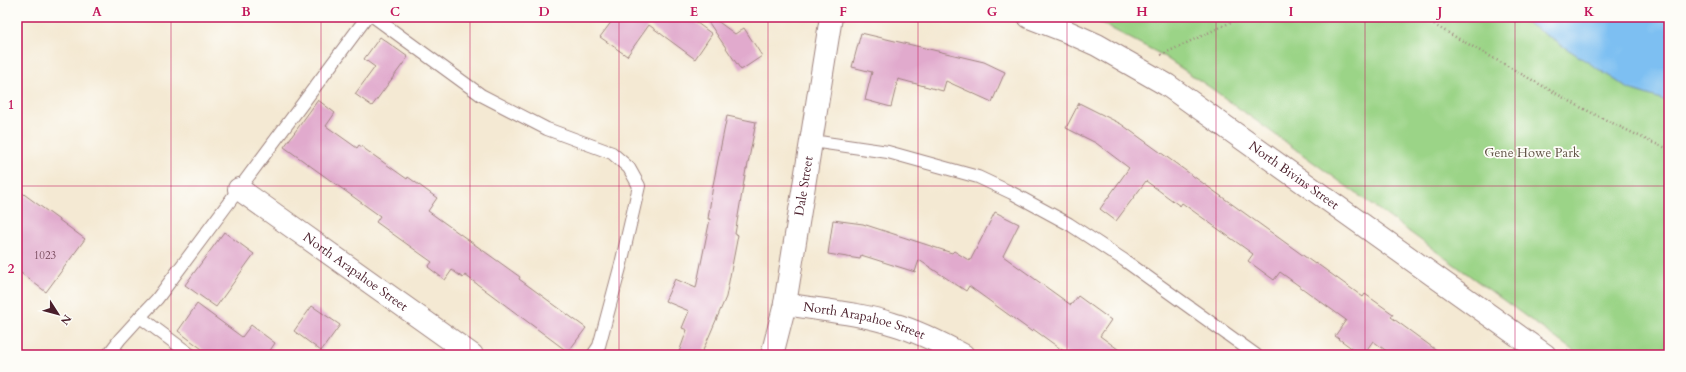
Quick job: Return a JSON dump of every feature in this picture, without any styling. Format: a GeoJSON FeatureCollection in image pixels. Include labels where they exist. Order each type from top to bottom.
{"type":"FeatureCollection","features":[{"type":"Feature","properties":{"kind":"street","name":"Dale Street"},"geometry":{"type":"LineString","coordinates":[[772,355],[785,304],[831,17]]}},
{"type":"Feature","properties":{"kind":"street","name":"North Bivins Street"},"geometry":{"type":"LineString","coordinates":[[1029,17],[1097,45],[1168,84],[1545,355]]}},
{"type":"Feature","properties":{"kind":"street","name":"North Arapahoe Street"},"geometry":{"type":"LineString","coordinates":[[239,189],[472,355]]}},
{"type":"Feature","properties":{"kind":"street","name":"North Arapahoe Street"},"geometry":{"type":"LineString","coordinates":[[785,304],[850,314],[894,324],[943,344],[963,355]]}},
{"type":"Feature","properties":{"kind":"lane"},"geometry":{"type":"LineString","coordinates":[[108,355],[120,339],[157,299],[367,17]]}},
{"type":"Feature","properties":{"kind":"lane"},"geometry":{"type":"LineString","coordinates":[[374,17],[481,95],[547,129],[612,153],[629,168],[639,186],[599,346],[594,355]]}},
{"type":"Feature","properties":{"kind":"lane"},"geometry":{"type":"LineString","coordinates":[[812,141],[888,152],[978,177],[1012,193],[1069,224],[1124,260],[1256,355]]}},
{"type":"Feature","properties":{"kind":"lane"},"geometry":{"type":"LineString","coordinates":[[140,317],[191,355]]}},
{"type":"Feature","properties":{"kind":"path"},"geometry":{"type":"LineString","coordinates":[[1157,56],[1242,17]]}},
{"type":"Feature","properties":{"kind":"path"},"geometry":{"type":"LineString","coordinates":[[1420,17],[1582,108],[1669,149]]}},
{"type":"Feature","properties":{"kind":"green space","name":"Gene Howe Park"},"geometry":{"type":"Polygon","coordinates":[[[1089,17],[1669,17],[1669,355],[1579,355],[1211,88],[1160,54],[1089,17]]]}},
{"type":"Feature","properties":{"kind":"water"},"geometry":{"type":"Polygon","coordinates":[[[1518,17],[1669,17],[1669,100],[1664,100],[1629,89],[1518,17]]]}},
{"type":"Feature","properties":{"kind":"building"},"geometry":{"type":"Polygon","coordinates":[[[615,17],[689,17],[712,34],[695,59],[649,25],[627,56],[600,37],[615,17]]]}},
{"type":"Feature","properties":{"kind":"building"},"geometry":{"type":"Polygon","coordinates":[[[705,17],[712,17],[735,34],[744,28],[762,56],[741,70],[705,17]]]}},
{"type":"Feature","properties":{"kind":"building"},"geometry":{"type":"Polygon","coordinates":[[[861,33],[984,62],[1005,72],[992,102],[946,81],[943,91],[898,79],[891,107],[865,100],[872,72],[852,67],[861,33]]]}},
{"type":"Feature","properties":{"kind":"building"},"geometry":{"type":"Polygon","coordinates":[[[380,37],[408,57],[372,106],[355,94],[375,67],[364,59],[380,37]]]}},
{"type":"Feature","properties":{"kind":"building"},"geometry":{"type":"Polygon","coordinates":[[[318,100],[335,113],[326,126],[357,148],[359,145],[437,198],[428,211],[520,277],[519,279],[586,328],[568,352],[465,275],[463,278],[452,270],[445,280],[428,267],[432,262],[376,222],[380,216],[284,147],[318,100]]]}},
{"type":"Feature","properties":{"kind":"building"},"geometry":{"type":"Polygon","coordinates":[[[1079,103],[1121,124],[1315,264],[1316,263],[1363,297],[1365,294],[1393,314],[1391,317],[1443,355],[1392,355],[1373,341],[1363,355],[1361,355],[1335,336],[1346,320],[1280,272],[1274,280],[1248,261],[1253,254],[1182,203],[1180,206],[1146,181],[1116,221],[1100,209],[1129,168],[1096,143],[1066,128],[1079,103]]]}},
{"type":"Feature","properties":{"kind":"building"},"geometry":{"type":"Polygon","coordinates":[[[727,116],[756,122],[746,169],[735,234],[738,235],[726,297],[701,355],[678,355],[687,330],[682,328],[689,311],[665,301],[675,279],[696,288],[710,219],[708,219],[713,185],[727,116]]]}},
{"type":"Feature","properties":{"kind":"building"},"geometry":{"type":"Polygon","coordinates":[[[17,189],[85,239],[46,292],[17,270],[17,189]]]}},
{"type":"Feature","properties":{"kind":"building"},"geometry":{"type":"Polygon","coordinates":[[[995,212],[1019,224],[1003,256],[1071,305],[1078,296],[1111,320],[1100,336],[1126,355],[1069,355],[1033,329],[1031,331],[969,286],[966,291],[919,260],[915,272],[861,255],[860,259],[828,254],[833,220],[863,224],[952,253],[954,251],[970,261],[995,212]]]}},
{"type":"Feature","properties":{"kind":"building"},"geometry":{"type":"Polygon","coordinates":[[[224,232],[254,254],[216,307],[185,285],[224,232]]]}},
{"type":"Feature","properties":{"kind":"building"},"geometry":{"type":"Polygon","coordinates":[[[197,304],[242,337],[251,325],[275,343],[267,355],[210,355],[178,331],[197,304]]]}},
{"type":"Feature","properties":{"kind":"building"},"geometry":{"type":"Polygon","coordinates":[[[312,306],[340,325],[321,351],[294,331],[312,306]]]}}]}
